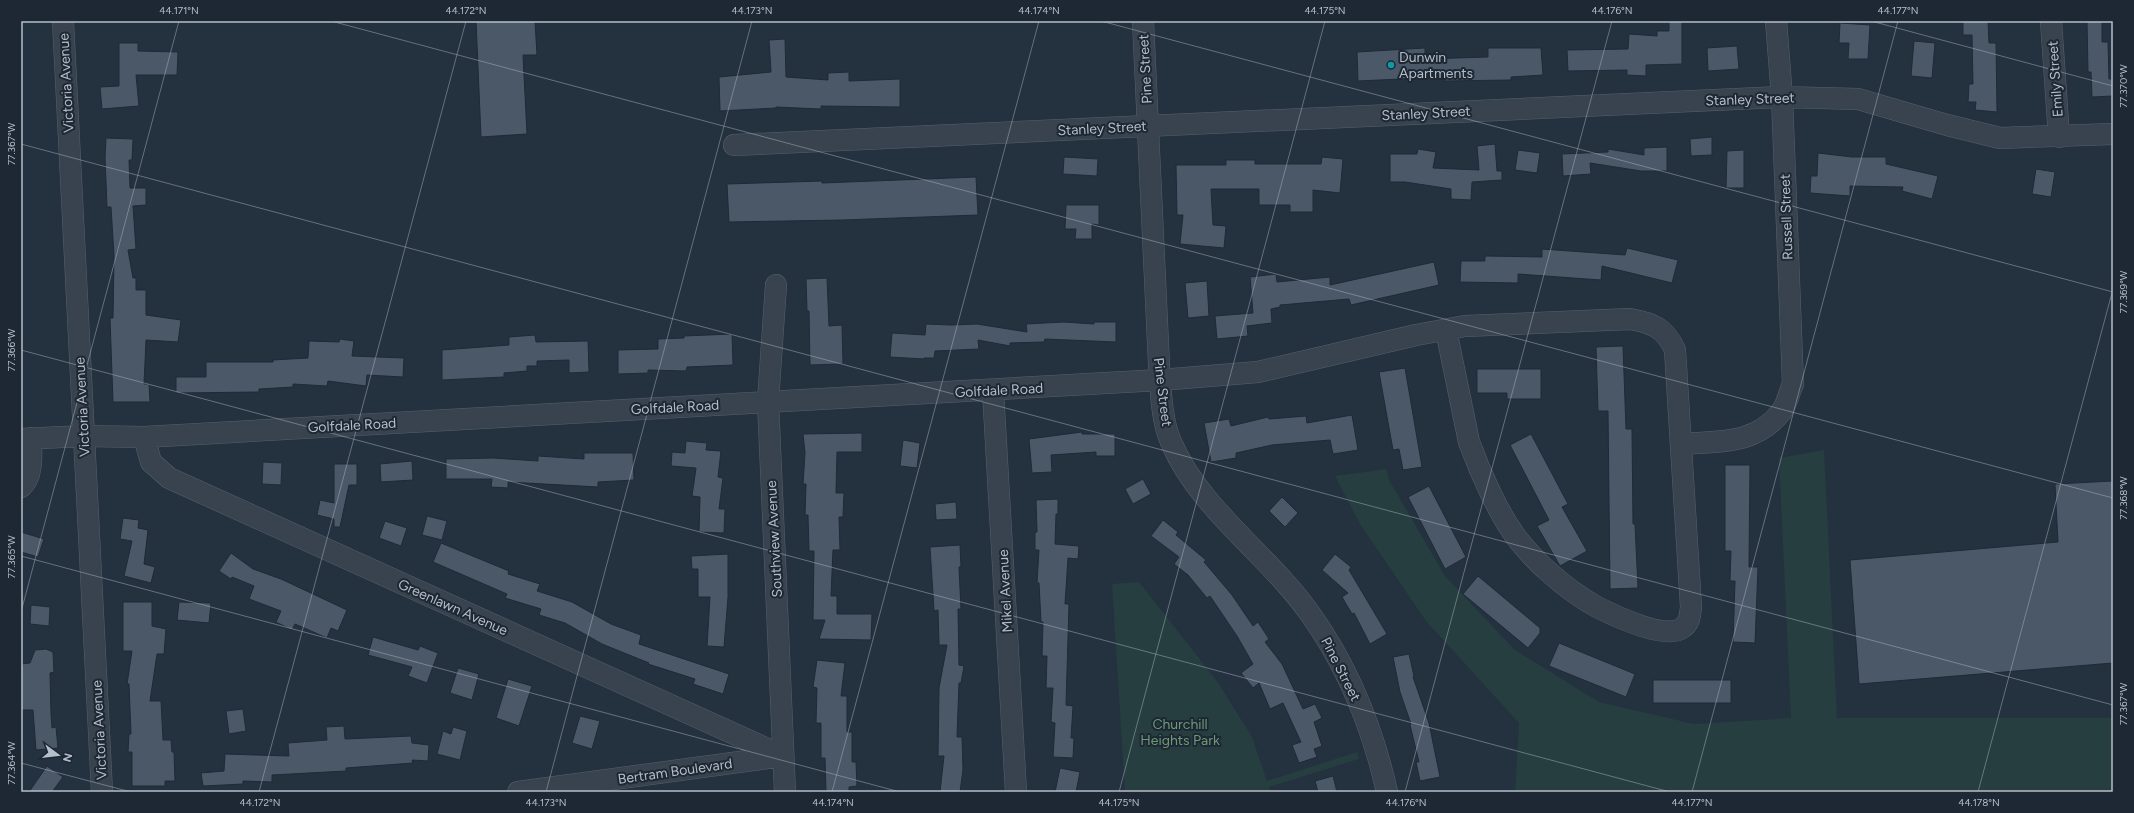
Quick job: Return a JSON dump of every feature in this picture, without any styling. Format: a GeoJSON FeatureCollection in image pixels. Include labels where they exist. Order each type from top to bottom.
{"type":"FeatureCollection","features":[{"type":"Feature","properties":{"kind":"street","name":"Victoria Avenue"},"geometry":{"type":"LineString","coordinates":[[63,21],[102,792]]}},
{"type":"Feature","properties":{"kind":"street","name":"Pine Street"},"geometry":{"type":"LineString","coordinates":[[1143,21],[1160,380],[1164,414],[1170,441],[1183,467],[1202,492],[1288,586],[1311,614],[1333,649],[1351,682],[1367,722],[1381,764],[1387,792]]}},
{"type":"Feature","properties":{"kind":"street","name":"Russell Street"},"geometry":{"type":"LineString","coordinates":[[1681,444],[1739,440],[1760,432],[1781,411],[1793,384],[1782,97],[1776,21]]}},
{"type":"Feature","properties":{"kind":"street","name":"Emily Street"},"geometry":{"type":"LineString","coordinates":[[2051,21],[2059,137]]}},
{"type":"Feature","properties":{"kind":"street","name":"Stanley Street"},"geometry":{"type":"LineString","coordinates":[[734,145],[1782,97],[1858,100],[1947,126],[2000,138],[2113,134]]}},
{"type":"Feature","properties":{"kind":"street","name":"Southview Avenue"},"geometry":{"type":"LineString","coordinates":[[776,285],[768,401],[785,792]]}},
{"type":"Feature","properties":{"kind":"street","name":"Golfdale Road"},"geometry":{"type":"LineString","coordinates":[[26,438],[84,436],[144,437],[768,401],[993,391],[1160,380],[1258,372],[1327,357],[1446,330],[1465,326],[1622,319],[1647,322],[1660,329],[1670,337],[1675,350],[1691,607],[1690,619],[1682,629],[1672,632],[1658,631],[1596,606],[1549,573],[1534,558],[1506,523],[1469,442],[1446,330]]}},
{"type":"Feature","properties":{"kind":"street","name":"Mikel Avenue"},"geometry":{"type":"LineString","coordinates":[[993,391],[1016,792]]}},
{"type":"Feature","properties":{"kind":"street","name":"Greenlawn Avenue"},"geometry":{"type":"LineString","coordinates":[[144,437],[151,462],[169,478],[783,756]]}},
{"type":"Feature","properties":{"kind":"street"},"geometry":{"type":"LineString","coordinates":[[21,487],[25,484],[30,466],[26,438]]}},
{"type":"Feature","properties":{"kind":"street","name":"Bertram Boulevard"},"geometry":{"type":"LineString","coordinates":[[518,792],[548,791],[783,756]]}},
{"type":"Feature","properties":{"kind":"green space"},"geometry":{"type":"Polygon","coordinates":[[[1824,450],[1837,718],[2113,718],[2113,792],[1515,792],[1519,723],[1426,621],[1360,524],[1335,476],[1387,469],[1389,480],[1445,576],[1515,650],[1599,702],[1694,724],[1791,718],[1779,458],[1824,450]]]}},
{"type":"Feature","properties":{"kind":"green space","name":"Churchill Heights Park"},"geometry":{"type":"Polygon","coordinates":[[[1139,582],[1217,681],[1252,737],[1267,781],[1357,752],[1359,759],[1269,787],[1270,792],[1125,792],[1112,584],[1139,582]]]}},
{"type":"Feature","properties":{"kind":"building"},"geometry":{"type":"Polygon","coordinates":[[[476,21],[535,21],[537,55],[523,55],[527,134],[481,137],[476,21]]]}},
{"type":"Feature","properties":{"kind":"building"},"geometry":{"type":"Polygon","coordinates":[[[1669,21],[1682,21],[1682,64],[1646,65],[1646,76],[1627,75],[1627,70],[1568,71],[1567,50],[1628,49],[1629,34],[1657,36],[1657,31],[1669,31],[1669,21]]]}},
{"type":"Feature","properties":{"kind":"building"},"geometry":{"type":"Polygon","coordinates":[[[1963,21],[1988,21],[1989,43],[1996,43],[1997,112],[1975,110],[1976,102],[1968,102],[1969,84],[1973,84],[1972,35],[1963,35],[1963,21]]]}},
{"type":"Feature","properties":{"kind":"building"},"geometry":{"type":"Polygon","coordinates":[[[2087,21],[2102,21],[2102,42],[2108,42],[2109,79],[2113,79],[2113,96],[2092,97],[2091,72],[2088,72],[2087,21]]]}},
{"type":"Feature","properties":{"kind":"building"},"geometry":{"type":"Polygon","coordinates":[[[1840,23],[1870,25],[1868,59],[1848,59],[1849,43],[1839,43],[1840,23]]]}},
{"type":"Feature","properties":{"kind":"building"},"geometry":{"type":"Polygon","coordinates":[[[785,39],[786,77],[828,80],[828,73],[849,72],[849,81],[900,79],[900,107],[821,106],[821,109],[776,107],[720,111],[719,77],[771,72],[769,40],[785,39]]]}},
{"type":"Feature","properties":{"kind":"building"},"geometry":{"type":"Polygon","coordinates":[[[1914,41],[1935,43],[1932,78],[1911,76],[1914,41]]]}},
{"type":"Feature","properties":{"kind":"building"},"geometry":{"type":"Polygon","coordinates":[[[119,43],[138,43],[138,51],[178,52],[177,75],[136,75],[139,106],[102,109],[100,87],[119,86],[119,43]]]}},
{"type":"Feature","properties":{"kind":"building"},"geometry":{"type":"Polygon","coordinates":[[[1737,46],[1739,69],[1708,71],[1707,48],[1737,46]]]}},
{"type":"Feature","properties":{"kind":"building"},"geometry":{"type":"Polygon","coordinates":[[[1425,48],[1425,59],[1488,57],[1488,48],[1541,48],[1543,75],[1511,77],[1511,80],[1445,81],[1444,77],[1358,81],[1357,52],[1425,48]]]}},
{"type":"Feature","properties":{"kind":"building"},"geometry":{"type":"Polygon","coordinates":[[[1712,137],[1712,155],[1691,156],[1690,139],[1712,137]]]}},
{"type":"Feature","properties":{"kind":"building"},"geometry":{"type":"Polygon","coordinates":[[[106,138],[133,139],[132,160],[129,160],[130,188],[146,188],[146,205],[133,206],[136,249],[128,250],[133,278],[136,278],[136,290],[146,290],[146,315],[181,320],[178,342],[146,340],[144,384],[149,384],[150,402],[113,402],[110,318],[113,318],[114,256],[111,207],[107,207],[105,157],[106,138]]]}},
{"type":"Feature","properties":{"kind":"building"},"geometry":{"type":"Polygon","coordinates":[[[1495,144],[1497,171],[1502,171],[1502,180],[1472,182],[1471,200],[1451,199],[1451,189],[1405,182],[1390,182],[1390,154],[1417,154],[1418,149],[1436,152],[1433,168],[1479,170],[1477,146],[1495,144]]]}},
{"type":"Feature","properties":{"kind":"building"},"geometry":{"type":"Polygon","coordinates":[[[1667,147],[1667,171],[1641,171],[1590,163],[1591,174],[1563,176],[1562,154],[1608,152],[1608,149],[1644,155],[1644,148],[1667,147]]]}},
{"type":"Feature","properties":{"kind":"building"},"geometry":{"type":"Polygon","coordinates":[[[1518,150],[1540,153],[1537,173],[1515,170],[1518,150]]]}},
{"type":"Feature","properties":{"kind":"building"},"geometry":{"type":"Polygon","coordinates":[[[1744,150],[1744,188],[1726,188],[1727,151],[1744,150]]]}},
{"type":"Feature","properties":{"kind":"building"},"geometry":{"type":"Polygon","coordinates":[[[1818,153],[1852,157],[1886,157],[1886,164],[1938,176],[1932,199],[1902,191],[1903,187],[1850,186],[1850,196],[1810,193],[1811,176],[1817,176],[1818,153]]]}},
{"type":"Feature","properties":{"kind":"building"},"geometry":{"type":"Polygon","coordinates":[[[1064,157],[1098,159],[1097,176],[1063,174],[1064,157]]]}},
{"type":"Feature","properties":{"kind":"building"},"geometry":{"type":"Polygon","coordinates":[[[1322,157],[1343,159],[1340,193],[1313,190],[1313,212],[1290,212],[1290,205],[1259,205],[1259,189],[1211,189],[1213,225],[1226,226],[1224,248],[1180,244],[1183,215],[1177,215],[1176,165],[1226,165],[1226,160],[1255,160],[1255,164],[1321,164],[1322,157]]]}},
{"type":"Feature","properties":{"kind":"building"},"geometry":{"type":"Polygon","coordinates":[[[2036,169],[2055,172],[2051,197],[2032,194],[2036,169]]]}},
{"type":"Feature","properties":{"kind":"building"},"geometry":{"type":"Polygon","coordinates":[[[976,177],[978,215],[729,222],[727,184],[822,181],[822,183],[976,177]]]}},
{"type":"Feature","properties":{"kind":"building"},"geometry":{"type":"Polygon","coordinates":[[[1066,205],[1099,205],[1099,225],[1092,224],[1092,239],[1075,239],[1076,229],[1065,229],[1066,205]]]}},
{"type":"Feature","properties":{"kind":"building"},"geometry":{"type":"Polygon","coordinates":[[[1627,248],[1678,260],[1672,283],[1602,266],[1601,280],[1518,274],[1518,283],[1460,282],[1461,261],[1485,261],[1485,256],[1542,257],[1542,249],[1625,255],[1627,248]]]}},
{"type":"Feature","properties":{"kind":"building"},"geometry":{"type":"Polygon","coordinates":[[[1434,262],[1439,285],[1351,305],[1349,299],[1280,305],[1280,307],[1271,309],[1272,323],[1247,326],[1248,336],[1217,339],[1215,316],[1253,313],[1250,277],[1276,274],[1277,282],[1330,277],[1330,285],[1434,262]]]}},
{"type":"Feature","properties":{"kind":"building"},"geometry":{"type":"Polygon","coordinates":[[[827,278],[829,326],[842,325],[843,364],[810,365],[809,311],[807,311],[806,279],[827,278]]]}},
{"type":"Feature","properties":{"kind":"building"},"geometry":{"type":"Polygon","coordinates":[[[1207,281],[1209,316],[1188,318],[1185,283],[1207,281]]]}},
{"type":"Feature","properties":{"kind":"building"},"geometry":{"type":"Polygon","coordinates":[[[1064,322],[1094,324],[1094,322],[1116,322],[1116,342],[1045,339],[1044,342],[1010,343],[1010,346],[978,340],[979,349],[935,351],[934,358],[924,359],[890,357],[892,333],[925,335],[926,324],[977,324],[1027,332],[1026,324],[1064,322]]]}},
{"type":"Feature","properties":{"kind":"building"},"geometry":{"type":"Polygon","coordinates":[[[732,334],[733,365],[687,367],[686,371],[648,370],[648,373],[618,374],[618,350],[658,349],[658,339],[684,338],[684,336],[732,334]]]}},
{"type":"Feature","properties":{"kind":"building"},"geometry":{"type":"Polygon","coordinates":[[[535,335],[536,342],[588,341],[589,372],[569,373],[569,360],[537,361],[537,366],[527,366],[527,371],[504,373],[504,377],[442,380],[442,350],[509,345],[509,337],[535,335]]]}},
{"type":"Feature","properties":{"kind":"building"},"geometry":{"type":"Polygon","coordinates":[[[340,339],[354,341],[352,356],[404,358],[403,377],[367,375],[366,386],[328,381],[327,386],[293,384],[293,387],[259,389],[259,392],[176,393],[176,377],[206,377],[206,362],[273,362],[273,360],[308,358],[309,341],[339,342],[340,339]]]}},
{"type":"Feature","properties":{"kind":"building"},"geometry":{"type":"Polygon","coordinates":[[[1623,346],[1626,429],[1632,429],[1633,524],[1635,524],[1638,588],[1610,589],[1608,411],[1598,411],[1596,347],[1623,346]]]}},
{"type":"Feature","properties":{"kind":"building"},"geometry":{"type":"Polygon","coordinates":[[[1405,368],[1422,467],[1403,470],[1399,449],[1393,450],[1379,372],[1405,368]]]}},
{"type":"Feature","properties":{"kind":"building"},"geometry":{"type":"Polygon","coordinates":[[[1477,369],[1541,369],[1541,399],[1507,399],[1507,393],[1477,393],[1477,369]]]}},
{"type":"Feature","properties":{"kind":"building"},"geometry":{"type":"Polygon","coordinates":[[[1352,415],[1358,450],[1333,454],[1330,440],[1272,445],[1236,453],[1236,458],[1211,462],[1204,423],[1229,419],[1231,426],[1268,417],[1269,419],[1306,416],[1307,423],[1352,415]]]}},
{"type":"Feature","properties":{"kind":"building"},"geometry":{"type":"Polygon","coordinates":[[[1082,432],[1082,434],[1115,434],[1115,456],[1096,456],[1096,452],[1051,455],[1052,472],[1032,473],[1029,439],[1082,432]]]}},
{"type":"Feature","properties":{"kind":"building"},"geometry":{"type":"Polygon","coordinates":[[[862,433],[862,452],[837,452],[836,493],[844,493],[843,517],[839,517],[840,550],[833,550],[831,596],[837,596],[837,614],[872,614],[871,640],[819,639],[825,620],[813,620],[814,551],[809,551],[808,515],[805,515],[806,484],[803,484],[805,453],[803,434],[862,433]]]}},
{"type":"Feature","properties":{"kind":"building"},"geometry":{"type":"Polygon","coordinates":[[[1531,434],[1568,504],[1562,507],[1587,551],[1560,566],[1537,526],[1549,520],[1510,445],[1531,434]]]}},
{"type":"Feature","properties":{"kind":"building"},"geometry":{"type":"Polygon","coordinates":[[[903,440],[920,443],[917,468],[900,466],[903,440]]]}},
{"type":"Feature","properties":{"kind":"building"},"geometry":{"type":"Polygon","coordinates":[[[686,441],[707,443],[706,450],[721,451],[718,477],[723,478],[719,509],[725,509],[724,533],[699,532],[700,497],[692,496],[696,468],[671,466],[672,452],[685,453],[686,441]]]}},
{"type":"Feature","properties":{"kind":"building"},"geometry":{"type":"Polygon","coordinates":[[[584,453],[633,453],[634,480],[598,482],[598,487],[508,482],[508,488],[491,487],[492,479],[446,479],[446,459],[493,458],[538,461],[538,456],[584,459],[584,453]]]}},
{"type":"Feature","properties":{"kind":"building"},"geometry":{"type":"Polygon","coordinates":[[[412,461],[413,480],[381,482],[380,464],[412,461]]]}},
{"type":"Feature","properties":{"kind":"building"},"geometry":{"type":"Polygon","coordinates":[[[263,462],[282,463],[281,485],[262,484],[263,462]]]}},
{"type":"Feature","properties":{"kind":"building"},"geometry":{"type":"Polygon","coordinates":[[[334,464],[357,464],[357,485],[349,485],[340,527],[334,527],[334,519],[317,515],[320,500],[334,503],[334,464]]]}},
{"type":"Feature","properties":{"kind":"building"},"geometry":{"type":"Polygon","coordinates":[[[1725,465],[1750,465],[1749,567],[1758,567],[1755,643],[1733,642],[1735,581],[1730,581],[1731,551],[1725,551],[1725,465]]]}},
{"type":"Feature","properties":{"kind":"building"},"geometry":{"type":"Polygon","coordinates":[[[1143,479],[1151,494],[1133,504],[1125,489],[1143,479]]]}},
{"type":"Feature","properties":{"kind":"building"},"geometry":{"type":"Polygon","coordinates":[[[2113,481],[2113,663],[1859,684],[1850,560],[2058,542],[2055,484],[2113,481]]]}},
{"type":"Feature","properties":{"kind":"building"},"geometry":{"type":"Polygon","coordinates":[[[1429,486],[1466,557],[1445,569],[1408,497],[1429,486]]]}},
{"type":"Feature","properties":{"kind":"building"},"geometry":{"type":"Polygon","coordinates":[[[1282,497],[1298,513],[1285,527],[1269,511],[1282,497]]]}},
{"type":"Feature","properties":{"kind":"building"},"geometry":{"type":"Polygon","coordinates":[[[1058,499],[1055,544],[1079,546],[1078,559],[1068,558],[1065,604],[1069,604],[1066,705],[1073,706],[1071,738],[1074,738],[1073,758],[1053,757],[1055,723],[1051,722],[1053,688],[1046,688],[1047,656],[1042,656],[1043,622],[1041,622],[1039,583],[1037,583],[1039,550],[1035,550],[1035,532],[1037,532],[1036,500],[1058,499]]]}},
{"type":"Feature","properties":{"kind":"building"},"geometry":{"type":"Polygon","coordinates":[[[956,502],[957,519],[936,520],[935,504],[956,502]]]}},
{"type":"Feature","properties":{"kind":"building"},"geometry":{"type":"Polygon","coordinates":[[[427,516],[447,521],[442,540],[422,535],[427,516]]]}},
{"type":"Feature","properties":{"kind":"building"},"geometry":{"type":"Polygon","coordinates":[[[123,518],[139,520],[138,528],[148,530],[144,564],[155,567],[151,583],[124,576],[132,541],[120,539],[123,518]]]}},
{"type":"Feature","properties":{"kind":"building"},"geometry":{"type":"Polygon","coordinates":[[[1163,520],[1178,532],[1176,535],[1206,560],[1204,562],[1232,595],[1253,626],[1258,622],[1269,639],[1265,642],[1282,664],[1303,709],[1315,704],[1322,718],[1314,722],[1322,746],[1314,749],[1317,757],[1299,763],[1292,745],[1301,742],[1283,703],[1270,709],[1259,683],[1253,688],[1241,673],[1253,664],[1237,636],[1210,596],[1207,598],[1188,575],[1174,564],[1179,557],[1151,536],[1163,520]]]}},
{"type":"Feature","properties":{"kind":"building"},"geometry":{"type":"Polygon","coordinates":[[[385,521],[407,528],[401,546],[379,538],[385,521]]]}},
{"type":"Feature","properties":{"kind":"building"},"geometry":{"type":"Polygon","coordinates":[[[21,532],[44,539],[38,557],[21,552],[21,532]]]}},
{"type":"Feature","properties":{"kind":"building"},"geometry":{"type":"Polygon","coordinates":[[[441,543],[509,571],[508,574],[540,584],[537,591],[572,602],[611,624],[641,635],[639,644],[729,674],[723,694],[693,684],[695,679],[648,664],[649,663],[602,644],[565,623],[539,615],[541,609],[505,598],[507,594],[433,562],[441,543]]]}},
{"type":"Feature","properties":{"kind":"building"},"geometry":{"type":"Polygon","coordinates":[[[960,545],[961,567],[959,567],[961,609],[958,609],[959,665],[964,666],[961,683],[959,683],[957,737],[962,737],[963,770],[960,792],[940,792],[944,756],[938,756],[939,688],[947,645],[939,645],[938,610],[934,611],[930,547],[960,545]]]}},
{"type":"Feature","properties":{"kind":"building"},"geometry":{"type":"Polygon","coordinates":[[[231,553],[253,569],[281,579],[347,610],[338,631],[331,628],[327,638],[295,624],[292,630],[276,622],[281,611],[249,599],[254,586],[232,577],[231,579],[219,571],[231,553]]]}},
{"type":"Feature","properties":{"kind":"building"},"geometry":{"type":"Polygon","coordinates":[[[728,554],[728,597],[724,647],[707,646],[710,597],[698,597],[698,569],[692,569],[691,556],[728,554]]]}},
{"type":"Feature","properties":{"kind":"building"},"geometry":{"type":"Polygon","coordinates":[[[1335,554],[1351,567],[1349,570],[1387,634],[1370,644],[1354,613],[1352,614],[1342,597],[1348,593],[1322,570],[1335,554]]]}},
{"type":"Feature","properties":{"kind":"building"},"geometry":{"type":"Polygon","coordinates":[[[1478,576],[1540,628],[1540,633],[1528,648],[1463,594],[1478,576]]]}},
{"type":"Feature","properties":{"kind":"building"},"geometry":{"type":"Polygon","coordinates":[[[123,602],[152,602],[152,626],[166,629],[164,654],[157,654],[150,701],[161,701],[163,740],[171,740],[172,752],[174,752],[175,781],[165,781],[165,786],[132,786],[132,752],[128,752],[129,734],[131,734],[129,684],[127,684],[132,651],[123,651],[123,602]]]}},
{"type":"Feature","properties":{"kind":"building"},"geometry":{"type":"Polygon","coordinates":[[[179,602],[211,603],[209,623],[177,620],[179,602]]]}},
{"type":"Feature","properties":{"kind":"building"},"geometry":{"type":"Polygon","coordinates":[[[31,605],[50,607],[49,626],[30,624],[31,605]]]}},
{"type":"Feature","properties":{"kind":"building"},"geometry":{"type":"Polygon","coordinates":[[[373,637],[418,650],[420,646],[438,653],[427,683],[408,676],[412,667],[368,655],[373,637]]]}},
{"type":"Feature","properties":{"kind":"building"},"geometry":{"type":"Polygon","coordinates":[[[1559,643],[1635,674],[1626,697],[1549,666],[1559,643]]]}},
{"type":"Feature","properties":{"kind":"building"},"geometry":{"type":"Polygon","coordinates":[[[46,649],[53,652],[54,672],[50,673],[51,714],[52,728],[56,727],[58,748],[36,750],[33,710],[21,710],[21,664],[30,663],[35,650],[46,649]]]}},
{"type":"Feature","properties":{"kind":"building"},"geometry":{"type":"Polygon","coordinates":[[[1409,654],[1413,677],[1429,723],[1440,777],[1420,781],[1416,762],[1419,762],[1411,724],[1400,692],[1393,657],[1409,654]]]}},
{"type":"Feature","properties":{"kind":"building"},"geometry":{"type":"Polygon","coordinates":[[[817,660],[845,663],[841,696],[847,696],[847,732],[852,732],[852,762],[856,762],[857,786],[849,787],[849,792],[826,792],[825,758],[821,758],[821,723],[816,723],[817,688],[813,687],[817,660]]]}},
{"type":"Feature","properties":{"kind":"building"},"geometry":{"type":"Polygon","coordinates":[[[458,668],[479,674],[472,700],[450,693],[458,668]]]}},
{"type":"Feature","properties":{"kind":"building"},"geometry":{"type":"Polygon","coordinates":[[[508,679],[532,686],[519,726],[496,718],[508,679]]]}},
{"type":"Feature","properties":{"kind":"building"},"geometry":{"type":"Polygon","coordinates":[[[1653,680],[1731,680],[1731,703],[1653,703],[1653,680]]]}},
{"type":"Feature","properties":{"kind":"building"},"geometry":{"type":"Polygon","coordinates":[[[243,709],[246,731],[229,734],[226,711],[243,709]]]}},
{"type":"Feature","properties":{"kind":"building"},"geometry":{"type":"Polygon","coordinates":[[[580,716],[600,721],[592,749],[572,743],[580,716]]]}},
{"type":"Feature","properties":{"kind":"building"},"geometry":{"type":"Polygon","coordinates":[[[344,726],[345,739],[411,736],[412,743],[429,745],[428,761],[412,760],[413,763],[346,768],[346,771],[272,775],[272,782],[243,781],[243,784],[203,786],[201,773],[224,771],[225,754],[289,756],[288,743],[327,740],[326,727],[344,726]]]}},
{"type":"Feature","properties":{"kind":"building"},"geometry":{"type":"Polygon","coordinates":[[[453,727],[467,731],[460,760],[437,754],[443,731],[451,734],[453,727]]]}},
{"type":"Feature","properties":{"kind":"building"},"geometry":{"type":"Polygon","coordinates":[[[47,766],[63,777],[52,792],[29,792],[47,766]]]}},
{"type":"Feature","properties":{"kind":"building"},"geometry":{"type":"Polygon","coordinates":[[[1060,768],[1080,772],[1076,792],[1055,792],[1060,768]]]}},
{"type":"Feature","properties":{"kind":"building"},"geometry":{"type":"Polygon","coordinates":[[[1333,776],[1337,792],[1318,792],[1315,781],[1333,776]]]}},
{"type":"Feature","properties":{"kind":"place","name":"Dunwin Apartments"},"geometry":{"type":"Point","coordinates":[1391,65]}}]}
